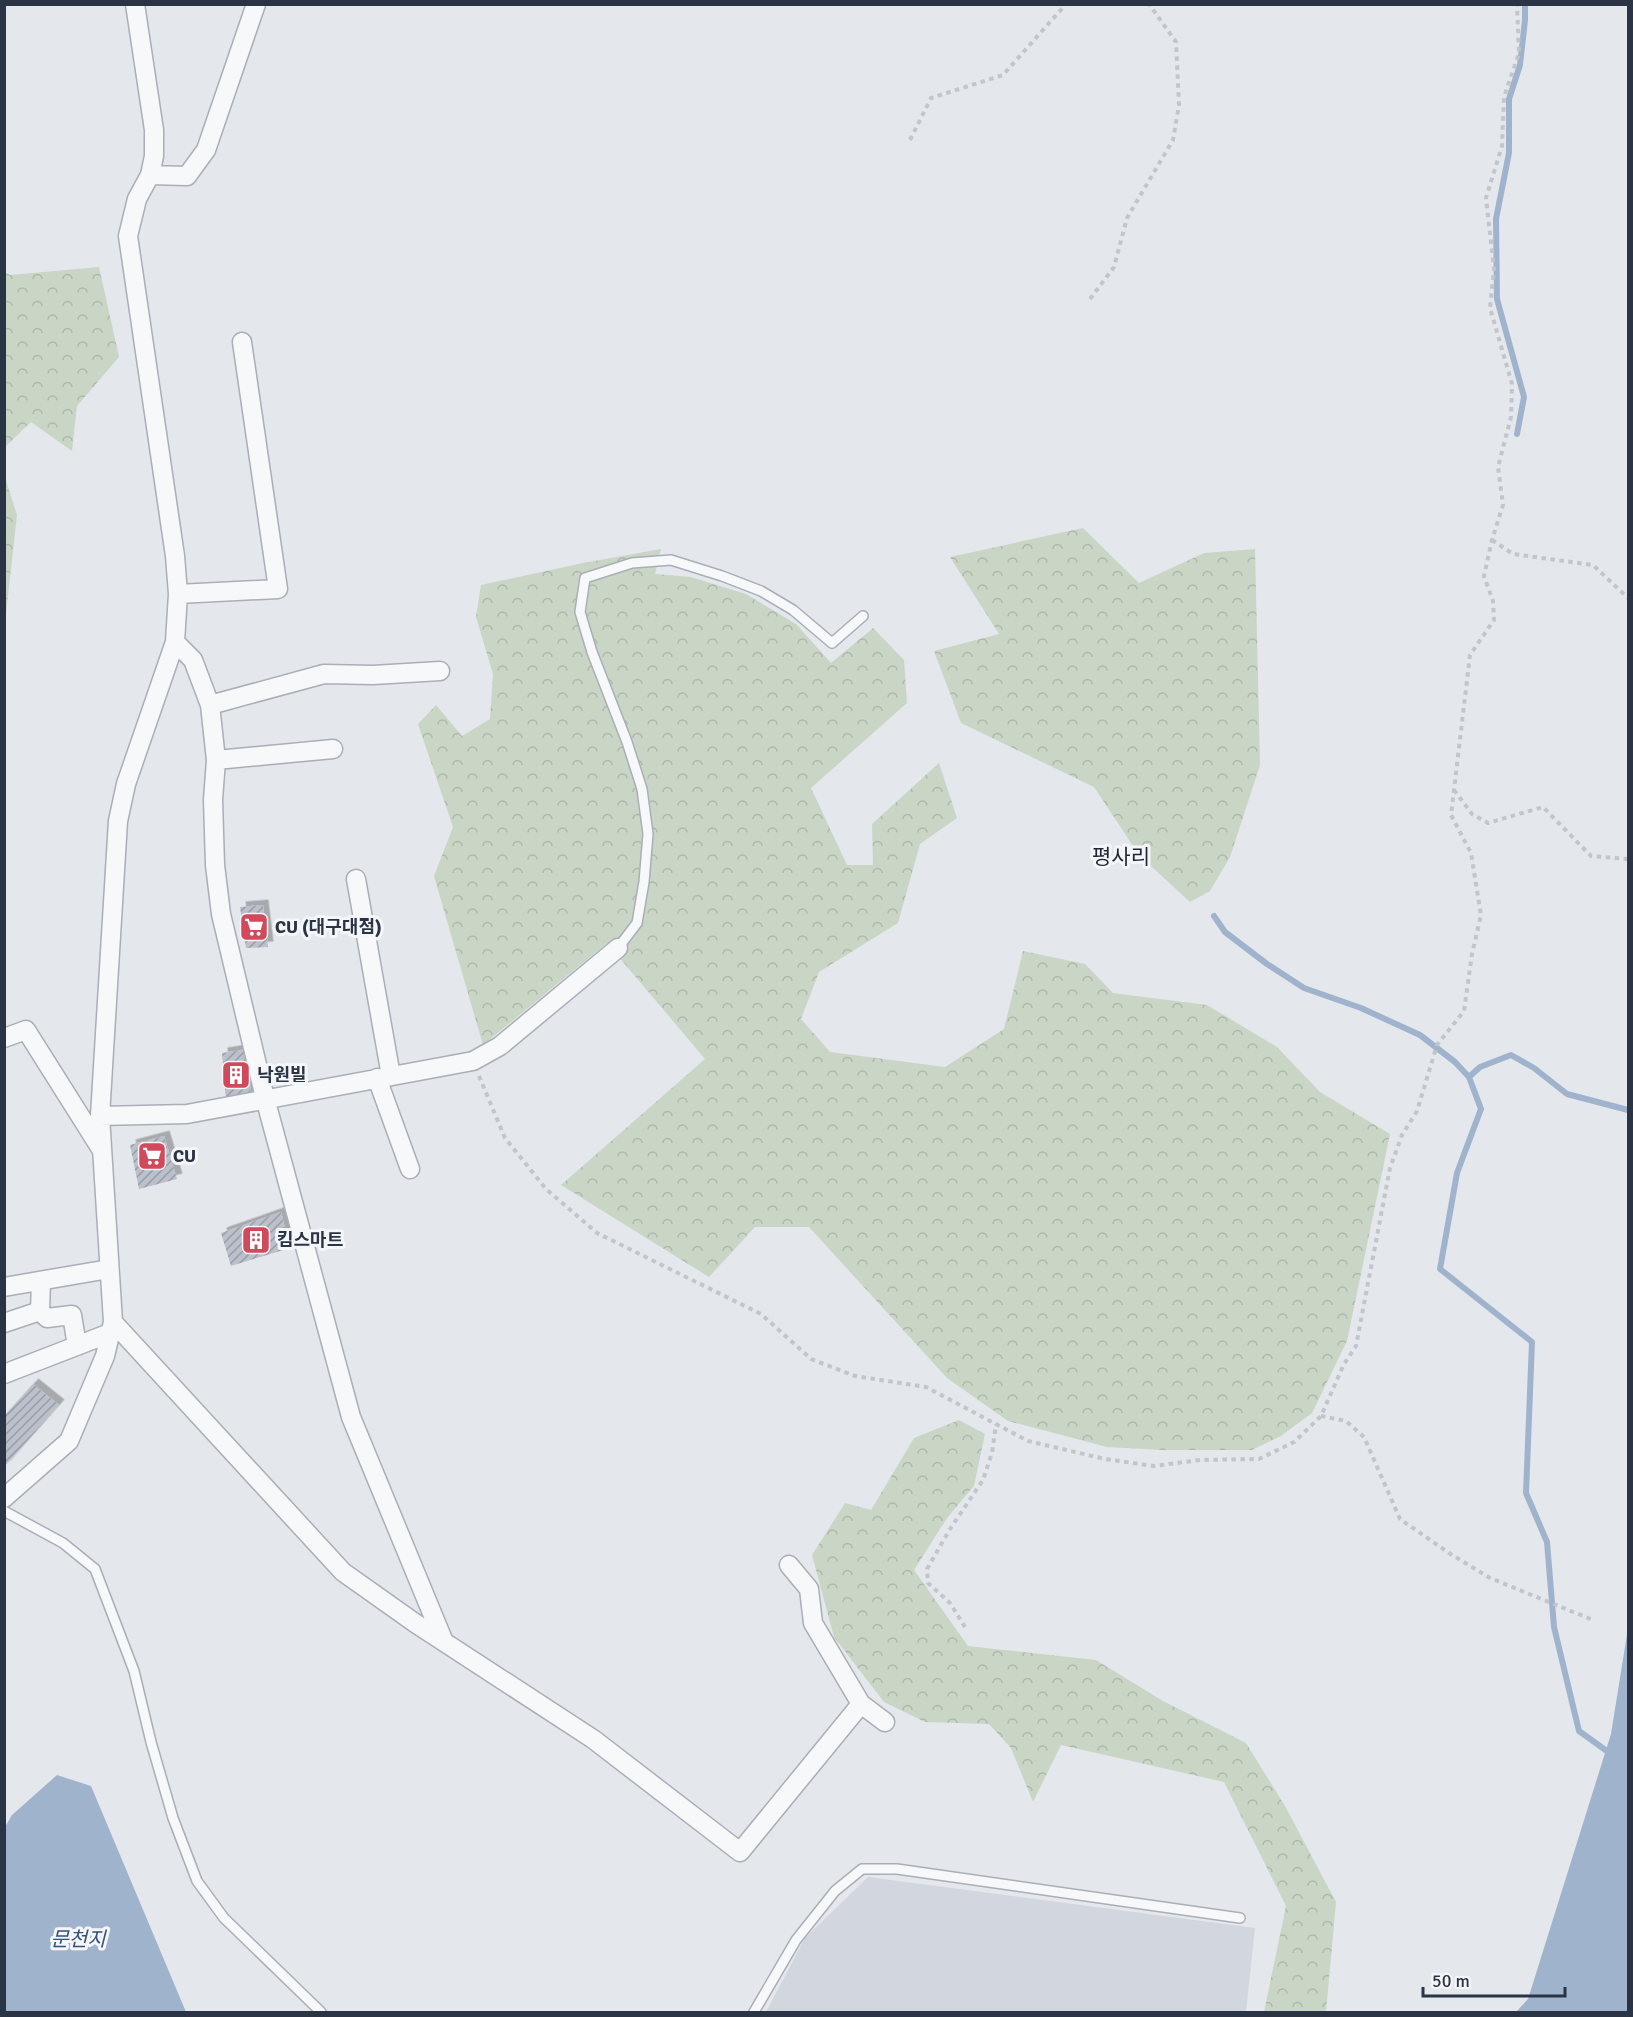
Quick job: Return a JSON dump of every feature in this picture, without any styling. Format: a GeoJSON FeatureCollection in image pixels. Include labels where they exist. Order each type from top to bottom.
{"type":"FeatureCollection","features":[{"type":"Feature","properties":{"kind":"street"},"geometry":{"type":"LineString","coordinates":[[4,1498],[69,1441],[105,1356],[111,1328],[100,1116],[118,821],[126,784],[175,642],[178,594],[175,556],[128,236],[137,199],[150,175],[154,156],[154,129],[135,4]]}},
{"type":"Feature","properties":{"kind":"street"},"geometry":{"type":"LineString","coordinates":[[150,175],[187,176],[206,150],[256,4]]}},
{"type":"Feature","properties":{"kind":"street"},"geometry":{"type":"LineString","coordinates":[[178,594],[278,589],[242,342]]}},
{"type":"Feature","properties":{"kind":"street"},"geometry":{"type":"LineString","coordinates":[[175,642],[193,660],[210,705],[216,760],[213,800],[215,865],[221,914],[265,1098],[351,1417],[444,1642]]}},
{"type":"Feature","properties":{"kind":"street"},"geometry":{"type":"LineString","coordinates":[[210,705],[324,675],[440,671]]}},
{"type":"Feature","properties":{"kind":"street"},"geometry":{"type":"LineString","coordinates":[[216,760],[333,749]]}},
{"type":"Feature","properties":{"kind":"street"},"geometry":{"type":"LineString","coordinates":[[356,879],[384,1077],[410,1169]]}},
{"type":"Feature","properties":{"kind":"street"},"geometry":{"type":"LineString","coordinates":[[100,1116],[188,1114],[473,1061],[500,1046],[618,948]]}},
{"type":"Feature","properties":{"kind":"street"},"geometry":{"type":"LineString","coordinates":[[4,1038],[26,1030],[102,1151]]}},
{"type":"Feature","properties":{"kind":"street"},"geometry":{"type":"LineString","coordinates":[[4,1279],[109,1264]]}},
{"type":"Feature","properties":{"kind":"street"},"geometry":{"type":"LineString","coordinates":[[4,1287],[41,1281],[109,1264]]}},
{"type":"Feature","properties":{"kind":"street"},"geometry":{"type":"LineString","coordinates":[[41,1281],[40,1311],[47,1318],[72,1315],[78,1346]]}},
{"type":"Feature","properties":{"kind":"street"},"geometry":{"type":"LineString","coordinates":[[4,1323],[40,1311]]}},
{"type":"Feature","properties":{"kind":"street"},"geometry":{"type":"LineString","coordinates":[[111,1328],[343,1572],[444,1642],[593,1739],[740,1852],[861,1704]]}},
{"type":"Feature","properties":{"kind":"street"},"geometry":{"type":"LineString","coordinates":[[4,1374],[78,1346],[111,1328]]}},
{"type":"Feature","properties":{"kind":"street"},"geometry":{"type":"LineString","coordinates":[[789,1565],[809,1589],[813,1623],[861,1704],[885,1722]]}},
{"type":"Feature","properties":{"kind":"lane"},"geometry":{"type":"LineString","coordinates":[[618,948],[637,923],[644,882],[648,834],[642,789],[579,612],[585,578],[632,563],[671,560],[761,591],[793,610],[832,643],[863,616]]}},
{"type":"Feature","properties":{"kind":"lane"},"geometry":{"type":"LineString","coordinates":[[4,1511],[63,1543],[95,1569],[134,1671],[173,1818],[197,1881],[224,1918],[321,2013]]}},
{"type":"Feature","properties":{"kind":"lane"},"geometry":{"type":"LineString","coordinates":[[754,2013],[796,1940],[835,1891],[862,1869],[897,1869],[1240,1918]]}},
{"type":"Feature","properties":{"kind":"path"},"geometry":{"type":"LineString","coordinates":[[910,140],[931,98],[1003,75],[1066,4]]}},
{"type":"Feature","properties":{"kind":"path"},"geometry":{"type":"LineString","coordinates":[[1090,299],[1114,267],[1127,218],[1173,140],[1179,105],[1176,42],[1149,4]]}},
{"type":"Feature","properties":{"kind":"path"},"geometry":{"type":"LineString","coordinates":[[473,1061],[505,1138],[546,1189],[597,1233],[760,1314],[811,1359],[855,1376],[926,1387],[1028,1441],[1105,1459],[1154,1466],[1200,1460],[1259,1459],[1294,1442],[1321,1416],[1344,1364],[1356,1346],[1390,1168],[1402,1135],[1417,1111],[1437,1045],[1464,1011],[1480,915],[1471,853],[1451,815],[1470,655],[1494,620],[1493,601],[1484,576],[1503,505],[1498,467],[1511,417],[1512,384],[1490,308],[1494,269],[1486,198],[1502,146],[1504,97],[1519,53],[1517,4]]}},
{"type":"Feature","properties":{"kind":"path"},"geometry":{"type":"LineString","coordinates":[[1492,540],[1514,554],[1593,565],[1629,598]]}},
{"type":"Feature","properties":{"kind":"path"},"geometry":{"type":"LineString","coordinates":[[1453,789],[1472,814],[1488,823],[1543,807],[1591,856],[1629,859]]}},
{"type":"Feature","properties":{"kind":"path"},"geometry":{"type":"LineString","coordinates":[[1321,1416],[1346,1421],[1364,1437],[1401,1519],[1449,1553],[1490,1578],[1593,1620]]}},
{"type":"Feature","properties":{"kind":"path"},"geometry":{"type":"LineString","coordinates":[[965,1627],[950,1603],[928,1583],[927,1569],[950,1529],[983,1480],[992,1453],[996,1424]]}},
{"type":"Feature","properties":{"kind":"shaded area"},"geometry":{"type":"Polygon","coordinates":[[[868,1877],[1255,1928],[1246,2012],[766,2012],[805,1938],[868,1877]]]}},
{"type":"Feature","properties":{"kind":"green space"},"geometry":{"type":"Polygon","coordinates":[[[99,267],[119,357],[77,406],[72,451],[31,422],[5,447],[5,272],[10,275],[99,267]]]}},
{"type":"Feature","properties":{"kind":"green space"},"geometry":{"type":"Polygon","coordinates":[[[4,477],[17,515],[5,623],[4,477]]]}},
{"type":"Feature","properties":{"kind":"green space"},"geometry":{"type":"Polygon","coordinates":[[[1083,528],[1139,583],[1204,553],[1255,549],[1260,765],[1230,857],[1210,891],[1190,902],[1139,855],[1094,787],[961,723],[934,651],[999,634],[950,557],[1083,528]]]}},
{"type":"Feature","properties":{"kind":"green space"},"geometry":{"type":"Polygon","coordinates":[[[661,549],[655,574],[691,577],[746,594],[796,624],[831,663],[873,628],[904,660],[907,703],[811,788],[847,865],[873,865],[872,824],[939,763],[957,818],[920,844],[898,923],[819,972],[801,1019],[830,1052],[945,1067],[1004,1029],[1023,951],[1085,964],[1113,993],[1207,1005],[1277,1047],[1320,1092],[1390,1134],[1347,1341],[1312,1413],[1281,1436],[1252,1450],[1163,1450],[1107,1447],[1008,1421],[947,1378],[809,1227],[755,1227],[709,1277],[561,1185],[705,1059],[607,943],[483,1045],[434,876],[453,827],[418,724],[436,705],[462,736],[490,719],[493,674],[476,617],[481,585],[661,549]]]}},
{"type":"Feature","properties":{"kind":"green space"},"geometry":{"type":"Polygon","coordinates":[[[959,1420],[985,1434],[974,1486],[947,1518],[914,1570],[968,1646],[1096,1660],[1163,1701],[1246,1743],[1285,1806],[1336,1902],[1326,2012],[1264,2012],[1286,1906],[1224,1782],[1061,1745],[1033,1802],[1011,1748],[989,1724],[925,1722],[884,1702],[834,1637],[812,1555],[845,1503],[871,1510],[914,1438],[959,1420]]]}},
{"type":"Feature","properties":{"kind":"water"},"geometry":{"type":"Polygon","coordinates":[[[1628,1628],[1628,2012],[1516,2012],[1528,1999],[1611,1734],[1628,1628]]]}},
{"type":"Feature","properties":{"kind":"water","name":"문천지"},"geometry":{"type":"Polygon","coordinates":[[[57,1775],[91,1786],[186,2012],[5,2012],[5,1827],[12,1815],[57,1775]]]}},
{"type":"Feature","properties":{"kind":"building","name":"CU (대구대점)"},"geometry":{"type":"Polygon","coordinates":[[[263,905],[268,947],[246,948],[240,907],[263,905]]]}},
{"type":"Feature","properties":{"kind":"building","name":"낙원빌"},"geometry":{"type":"Polygon","coordinates":[[[247,1049],[251,1096],[226,1101],[222,1053],[247,1049]]]}},
{"type":"Feature","properties":{"kind":"building"},"geometry":{"type":"Polygon","coordinates":[[[164,1136],[177,1179],[139,1189],[130,1145],[164,1136]]]}},
{"type":"Feature","properties":{"kind":"building","name":"킴스마트"},"geometry":{"type":"Polygon","coordinates":[[[281,1212],[290,1248],[231,1266],[221,1233],[281,1212]]]}},
{"type":"Feature","properties":{"kind":"building"},"geometry":{"type":"Polygon","coordinates":[[[33,1384],[59,1405],[4,1467],[4,1416],[33,1384]]]}},
{"type":"Feature","properties":{"kind":"waterway"},"geometry":{"type":"LineString","coordinates":[[1517,434],[1524,397],[1497,299],[1496,219],[1509,153],[1509,99],[1520,65],[1525,4]]}},
{"type":"Feature","properties":{"kind":"waterway"},"geometry":{"type":"LineString","coordinates":[[1214,916],[1225,932],[1267,964],[1304,988],[1361,1008],[1420,1035],[1455,1062],[1469,1077],[1481,1109],[1457,1173],[1440,1269],[1532,1342],[1526,1493],[1547,1542],[1554,1627],[1579,1731],[1611,1754]]}},
{"type":"Feature","properties":{"kind":"waterway"},"geometry":{"type":"LineString","coordinates":[[1469,1077],[1480,1067],[1511,1055],[1534,1068],[1567,1094],[1628,1110]]}},
{"type":"Feature","properties":{"kind":"place","name":"CU (대구대점)"},"geometry":{"type":"Point","coordinates":[254,927]}},
{"type":"Feature","properties":{"kind":"place","name":"낙원빌"},"geometry":{"type":"Point","coordinates":[236,1075]}},
{"type":"Feature","properties":{"kind":"place","name":"CU"},"geometry":{"type":"Point","coordinates":[152,1156]}},
{"type":"Feature","properties":{"kind":"place","name":"킴스마트"},"geometry":{"type":"Point","coordinates":[256,1240]}},
{"type":"Feature","properties":{"kind":"district","name":"평사리"},"geometry":{"type":"Point","coordinates":[1121,857]}}]}
